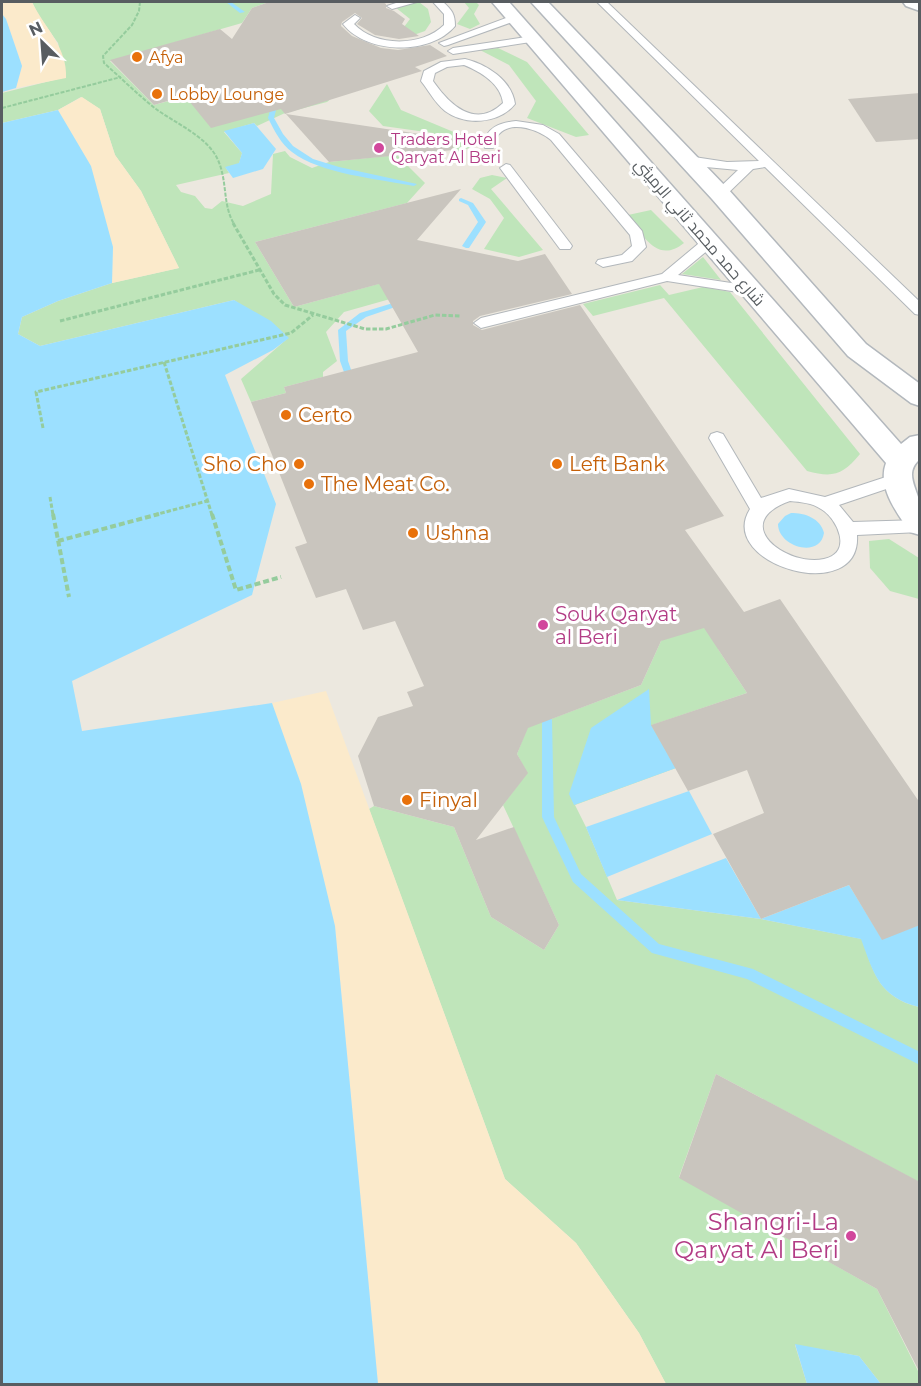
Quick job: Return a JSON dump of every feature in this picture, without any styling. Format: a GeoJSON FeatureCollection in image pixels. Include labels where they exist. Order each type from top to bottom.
{"type":"FeatureCollection","features":[{"type":"Feature","properties":{"kind":"main road","name":"شارع حمد محمد ثاني الرميثي"},"geometry":{"type":"LineString","coordinates":[[539,2],[720,194],[857,350],[920,396]]}},
{"type":"Feature","properties":{"kind":"main road"},"geometry":{"type":"LineString","coordinates":[[912,2],[920,6]]}},
{"type":"Feature","properties":{"kind":"main road","name":"شارع حمد محمد ثاني الرميثي"},"geometry":{"type":"LineString","coordinates":[[507,10],[751,290],[906,462]]}},
{"type":"Feature","properties":{"kind":"main road"},"geometry":{"type":"LineString","coordinates":[[906,462],[906,503],[920,525]]}},
{"type":"Feature","properties":{"kind":"lane"},"geometry":{"type":"LineString","coordinates":[[392,6],[412,2]]}},
{"type":"Feature","properties":{"kind":"lane"},"geometry":{"type":"LineString","coordinates":[[438,2],[450,15],[451,22],[445,43]]}},
{"type":"Feature","properties":{"kind":"lane"},"geometry":{"type":"LineString","coordinates":[[602,2],[920,311]]}},
{"type":"Feature","properties":{"kind":"lane"},"geometry":{"type":"LineString","coordinates":[[445,43],[507,10]]}},
{"type":"Feature","properties":{"kind":"lane"},"geometry":{"type":"LineString","coordinates":[[355,18],[348,24],[351,31],[374,42],[407,44],[533,39]]}},
{"type":"Feature","properties":{"kind":"lane"},"geometry":{"type":"LineString","coordinates":[[445,43],[465,62],[483,68],[507,94],[509,104],[503,110],[489,115],[467,116],[450,109],[427,81],[430,71],[436,67],[465,62]]}},
{"type":"Feature","properties":{"kind":"lane"},"geometry":{"type":"LineString","coordinates":[[503,110],[531,125],[542,128],[555,137],[637,234],[639,247],[635,253],[616,262],[603,263]]}},
{"type":"Feature","properties":{"kind":"lane"},"geometry":{"type":"LineString","coordinates":[[478,116],[491,139],[509,126],[531,125]]}},
{"type":"Feature","properties":{"kind":"lane"},"geometry":{"type":"LineString","coordinates":[[685,158],[716,165],[748,167],[770,163]]}},
{"type":"Feature","properties":{"kind":"lane"},"geometry":{"type":"LineString","coordinates":[[720,194],[748,167]]}},
{"type":"Feature","properties":{"kind":"lane"},"geometry":{"type":"LineString","coordinates":[[506,168],[566,246]]}},
{"type":"Feature","properties":{"kind":"lane"},"geometry":{"type":"LineString","coordinates":[[667,277],[709,242]]}},
{"type":"Feature","properties":{"kind":"lane"},"geometry":{"type":"LineString","coordinates":[[481,323],[667,277],[751,290]]}},
{"type":"Feature","properties":{"kind":"lane"},"geometry":{"type":"LineString","coordinates":[[717,438],[759,509]]}},
{"type":"Feature","properties":{"kind":"lane"},"geometry":{"type":"LineString","coordinates":[[825,503],[906,462]]}},
{"type":"Feature","properties":{"kind":"lane"},"geometry":{"type":"LineString","coordinates":[[789,495],[804,496],[825,503],[843,518],[849,529],[851,541],[847,552],[838,561],[824,566],[808,567],[790,564],[763,548],[755,536],[753,523],[759,509],[775,498],[789,495]]}},
{"type":"Feature","properties":{"kind":"lane"},"geometry":{"type":"LineString","coordinates":[[849,529],[920,525]]}},
{"type":"Feature","properties":{"kind":"path"},"geometry":{"type":"LineString","coordinates":[[140,2],[140,14],[125,34],[111,44],[103,56],[104,63],[155,108],[208,145],[217,157],[226,182],[227,212],[274,294],[285,304],[313,315],[365,329],[386,329],[435,315],[449,314],[481,323]]}},
{"type":"Feature","properties":{"kind":"path"},"geometry":{"type":"LineString","coordinates":[[2,108],[121,77]]}},
{"type":"Feature","properties":{"kind":"path"},"geometry":{"type":"LineString","coordinates":[[60,321],[259,270]]}},
{"type":"Feature","properties":{"kind":"path"},"geometry":{"type":"LineString","coordinates":[[43,428],[36,392],[291,333],[313,315]]}},
{"type":"Feature","properties":{"kind":"path"},"geometry":{"type":"LineString","coordinates":[[164,362],[236,590],[281,577]]}},
{"type":"Feature","properties":{"kind":"path"},"geometry":{"type":"LineString","coordinates":[[50,497],[69,597]]}},
{"type":"Feature","properties":{"kind":"path"},"geometry":{"type":"LineString","coordinates":[[58,541],[207,501]]}},
{"type":"Feature","properties":{"kind":"green space"},"geometry":{"type":"Polygon","coordinates":[[[32,2],[269,2],[252,8],[242,23],[110,61],[154,105],[282,70],[339,92],[327,102],[285,113],[257,126],[254,123],[224,132],[242,153],[239,164],[226,168],[229,173],[176,185],[181,192],[195,196],[205,208],[212,209],[222,201],[243,206],[271,194],[273,154],[285,151],[290,157],[312,168],[329,162],[397,155],[425,183],[407,203],[255,242],[294,307],[422,272],[415,292],[344,312],[326,332],[337,361],[323,372],[323,377],[284,387],[286,393],[251,402],[241,379],[288,338],[234,300],[40,346],[18,334],[22,317],[58,301],[112,283],[179,268],[141,191],[115,155],[100,109],[81,97],[58,110],[2,123],[2,93],[66,77],[58,43],[32,2]]]}},
{"type":"Feature","properties":{"kind":"green space"},"geometry":{"type":"Polygon","coordinates":[[[419,2],[428,9],[431,22],[425,31],[408,37],[401,31],[410,19],[395,7],[419,2]]]}},
{"type":"Feature","properties":{"kind":"green space"},"geometry":{"type":"Polygon","coordinates":[[[464,2],[476,2],[479,5],[474,14],[480,24],[470,29],[457,24],[469,8],[464,2]]]}},
{"type":"Feature","properties":{"kind":"green space"},"geometry":{"type":"Polygon","coordinates":[[[498,48],[527,62],[589,135],[576,137],[527,118],[536,101],[509,65],[480,50],[498,48]]]}},
{"type":"Feature","properties":{"kind":"green space"},"geometry":{"type":"Polygon","coordinates":[[[387,84],[401,110],[468,138],[475,136],[483,144],[456,152],[433,133],[383,126],[369,111],[387,84]]]}},
{"type":"Feature","properties":{"kind":"green space"},"geometry":{"type":"Polygon","coordinates":[[[492,175],[507,178],[491,189],[543,250],[519,257],[484,249],[504,218],[490,199],[472,189],[480,178],[492,175]]]}},
{"type":"Feature","properties":{"kind":"green space"},"geometry":{"type":"Polygon","coordinates":[[[651,210],[684,243],[666,251],[658,249],[645,238],[628,215],[651,210]]]}},
{"type":"Feature","properties":{"kind":"green space"},"geometry":{"type":"Polygon","coordinates":[[[703,257],[721,280],[682,274],[703,257]]]}},
{"type":"Feature","properties":{"kind":"green space"},"geometry":{"type":"Polygon","coordinates":[[[660,285],[669,295],[703,287],[730,292],[860,454],[854,461],[837,473],[824,474],[807,471],[664,298],[593,316],[583,304],[660,285]]]}},
{"type":"Feature","properties":{"kind":"green space"},"geometry":{"type":"Polygon","coordinates":[[[889,539],[919,558],[919,599],[890,591],[870,568],[869,541],[889,539]]]}},
{"type":"Feature","properties":{"kind":"green space"},"geometry":{"type":"Polygon","coordinates":[[[693,616],[748,634],[718,649],[747,693],[652,725],[676,768],[575,805],[617,900],[761,919],[862,939],[870,963],[880,982],[895,997],[919,1007],[919,1182],[716,1074],[679,1177],[877,1289],[919,1373],[919,1384],[881,1384],[859,1356],[795,1345],[807,1384],[666,1384],[639,1333],[576,1243],[505,1179],[369,809],[374,806],[454,827],[491,917],[544,950],[559,925],[503,805],[527,773],[517,754],[533,713],[551,719],[641,685],[661,641],[693,616]]]}},
{"type":"Feature","properties":{"kind":"sand"},"geometry":{"type":"Polygon","coordinates":[[[2,2],[32,2],[59,47],[66,67],[66,78],[16,88],[22,66],[6,19],[2,14],[2,2]]]}},
{"type":"Feature","properties":{"kind":"sand"},"geometry":{"type":"Polygon","coordinates":[[[82,97],[100,109],[115,155],[141,191],[179,268],[112,283],[113,247],[58,110],[82,97]]]}},
{"type":"Feature","properties":{"kind":"sand"},"geometry":{"type":"Polygon","coordinates":[[[326,691],[505,1179],[576,1243],[639,1333],[666,1384],[378,1384],[335,926],[272,703],[326,691]]]}},
{"type":"Feature","properties":{"kind":"water"},"geometry":{"type":"Polygon","coordinates":[[[2,14],[6,19],[22,66],[16,88],[2,92],[2,14]]]}},
{"type":"Feature","properties":{"kind":"water"},"geometry":{"type":"Polygon","coordinates":[[[58,110],[91,166],[113,247],[112,283],[58,301],[22,317],[18,334],[40,346],[234,300],[271,321],[289,338],[273,350],[225,375],[276,504],[252,595],[72,681],[82,731],[272,703],[301,784],[335,926],[378,1384],[2,1384],[2,123],[58,110]]]}},
{"type":"Feature","properties":{"kind":"water"},"geometry":{"type":"Polygon","coordinates":[[[254,123],[276,149],[263,169],[233,178],[225,167],[239,163],[242,153],[224,131],[254,123]]]}},
{"type":"Feature","properties":{"kind":"water"},"geometry":{"type":"Polygon","coordinates":[[[791,513],[807,515],[815,520],[824,533],[821,541],[808,548],[792,544],[785,539],[778,524],[791,513]]]}},
{"type":"Feature","properties":{"kind":"water"},"geometry":{"type":"Polygon","coordinates":[[[649,689],[651,725],[676,768],[574,805],[569,794],[591,728],[649,689]]]}},
{"type":"Feature","properties":{"kind":"water"},"geometry":{"type":"Polygon","coordinates":[[[689,791],[712,834],[607,877],[586,827],[689,791]]]}},
{"type":"Feature","properties":{"kind":"water"},"geometry":{"type":"Polygon","coordinates":[[[726,858],[761,919],[617,900],[726,858]]]}},
{"type":"Feature","properties":{"kind":"water"},"geometry":{"type":"Polygon","coordinates":[[[849,885],[882,939],[919,925],[919,1007],[906,1003],[886,990],[870,963],[861,939],[761,919],[849,885]]]}},
{"type":"Feature","properties":{"kind":"water"},"geometry":{"type":"Polygon","coordinates":[[[795,1344],[859,1356],[881,1384],[807,1384],[795,1344]]]}},
{"type":"Feature","properties":{"kind":"building"},"geometry":{"type":"Polygon","coordinates":[[[269,2],[383,2],[386,8],[405,19],[402,24],[419,36],[399,39],[375,35],[357,24],[362,18],[355,13],[342,22],[341,26],[352,36],[381,48],[398,50],[430,45],[447,56],[415,67],[422,71],[285,114],[281,109],[211,128],[185,96],[154,105],[110,60],[220,29],[232,39],[252,8],[269,2]]]}},
{"type":"Feature","properties":{"kind":"building"},"geometry":{"type":"Polygon","coordinates":[[[920,93],[920,139],[876,142],[848,99],[920,93]]]}},
{"type":"Feature","properties":{"kind":"building"},"geometry":{"type":"Polygon","coordinates":[[[286,114],[453,139],[453,150],[329,162],[286,114]]]}},
{"type":"Feature","properties":{"kind":"building","name":"Souk Qaryat al Beri"},"geometry":{"type":"Polygon","coordinates":[[[461,189],[417,240],[518,261],[545,254],[572,294],[480,316],[473,321],[473,325],[482,330],[580,305],[724,516],[685,530],[744,612],[780,599],[920,803],[920,925],[882,940],[849,885],[761,919],[713,834],[764,813],[747,770],[688,791],[651,725],[747,693],[704,628],[661,641],[641,685],[528,728],[517,754],[528,773],[476,840],[514,827],[559,925],[544,950],[491,917],[454,827],[374,806],[358,756],[378,717],[413,706],[407,692],[424,686],[395,621],[363,630],[346,589],[316,598],[295,547],[307,543],[251,402],[286,393],[284,387],[418,352],[379,284],[294,307],[255,242],[461,189]]]}},
{"type":"Feature","properties":{"kind":"building","name":"Shangri-La Qaryat Al Beri"},"geometry":{"type":"Polygon","coordinates":[[[716,1074],[920,1182],[920,1373],[877,1289],[679,1178],[716,1074]]]}},
{"type":"Feature","properties":{"kind":"waterway"},"geometry":{"type":"LineString","coordinates":[[228,2],[242,12]]}},
{"type":"Feature","properties":{"kind":"waterway"},"geometry":{"type":"LineString","coordinates":[[276,99],[271,118],[280,134],[295,152],[323,165],[414,184]]}},
{"type":"Feature","properties":{"kind":"waterway"},"geometry":{"type":"LineString","coordinates":[[461,200],[471,204],[482,222],[466,246]]}},
{"type":"Feature","properties":{"kind":"waterway"},"geometry":{"type":"LineString","coordinates":[[352,384],[344,361],[342,330],[363,315],[406,302]]}},
{"type":"Feature","properties":{"kind":"waterway"},"geometry":{"type":"LineString","coordinates":[[541,709],[547,720],[548,817],[577,878],[656,949],[749,973],[920,1059]]}},
{"type":"Feature","properties":{"kind":"place","name":"Afya"},"geometry":{"type":"Point","coordinates":[137,57]}},
{"type":"Feature","properties":{"kind":"place","name":"Lobby Lounge"},"geometry":{"type":"Point","coordinates":[157,94]}},
{"type":"Feature","properties":{"kind":"place","name":"Traders Hotel Qaryat Al Beri"},"geometry":{"type":"Point","coordinates":[379,148]}},
{"type":"Feature","properties":{"kind":"place","name":"Certo"},"geometry":{"type":"Point","coordinates":[286,415]}},
{"type":"Feature","properties":{"kind":"place","name":"Sho Cho"},"geometry":{"type":"Point","coordinates":[299,464]}},
{"type":"Feature","properties":{"kind":"place","name":"Left Bank"},"geometry":{"type":"Point","coordinates":[557,464]}},
{"type":"Feature","properties":{"kind":"place","name":"The Meat Co."},"geometry":{"type":"Point","coordinates":[309,484]}},
{"type":"Feature","properties":{"kind":"place","name":"Ushna"},"geometry":{"type":"Point","coordinates":[413,533]}},
{"type":"Feature","properties":{"kind":"place","name":"Souk Qaryat al Beri"},"geometry":{"type":"Point","coordinates":[543,625]}},
{"type":"Feature","properties":{"kind":"place","name":"Finyal"},"geometry":{"type":"Point","coordinates":[407,800]}},
{"type":"Feature","properties":{"kind":"place","name":"Shangri-La Qaryat Al Beri"},"geometry":{"type":"Point","coordinates":[851,1236]}}]}
